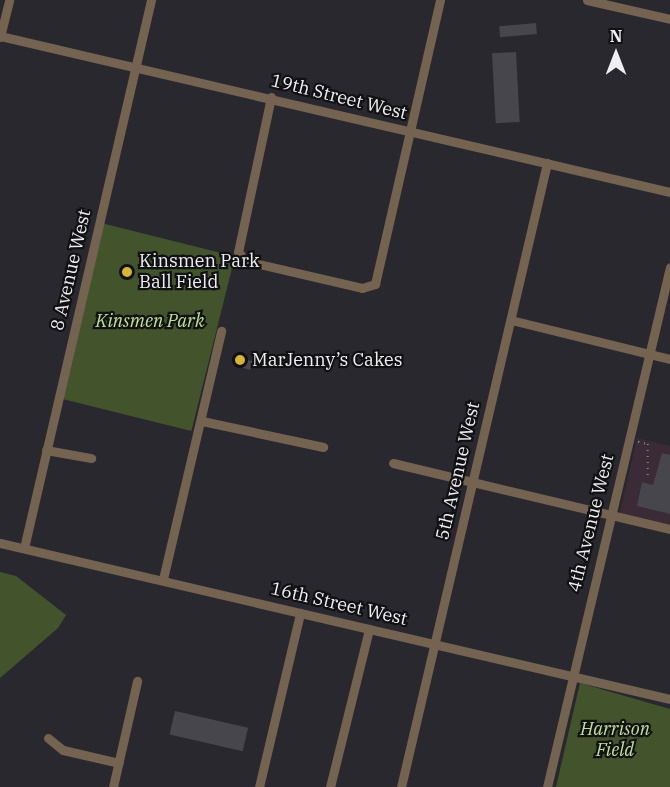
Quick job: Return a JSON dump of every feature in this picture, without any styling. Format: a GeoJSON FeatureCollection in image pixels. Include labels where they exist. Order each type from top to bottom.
{"type":"FeatureCollection","features":[{"type":"Feature","properties":{"kind":"street"},"geometry":{"type":"LineString","coordinates":[[0,37],[9,0]]}},
{"type":"Feature","properties":{"kind":"street","name":"8 Avenue West"},"geometry":{"type":"LineString","coordinates":[[24,549],[151,0]]}},
{"type":"Feature","properties":{"kind":"street"},"geometry":{"type":"LineString","coordinates":[[271,97],[238,252],[246,261],[362,288],[375,284],[440,0]]}},
{"type":"Feature","properties":{"kind":"street"},"geometry":{"type":"LineString","coordinates":[[587,0],[670,20]]}},
{"type":"Feature","properties":{"kind":"street","name":"19th Street West"},"geometry":{"type":"LineString","coordinates":[[0,37],[271,97],[670,192]]}},
{"type":"Feature","properties":{"kind":"street","name":"5th Avenue West"},"geometry":{"type":"LineString","coordinates":[[401,787],[547,163]]}},
{"type":"Feature","properties":{"kind":"street","name":"4th Avenue West"},"geometry":{"type":"LineString","coordinates":[[547,787],[571,676],[670,267]]}},
{"type":"Feature","properties":{"kind":"street"},"geometry":{"type":"LineString","coordinates":[[510,320],[670,359]]}},
{"type":"Feature","properties":{"kind":"street"},"geometry":{"type":"LineString","coordinates":[[163,579],[202,421],[221,331]]}},
{"type":"Feature","properties":{"kind":"street"},"geometry":{"type":"LineString","coordinates":[[202,421],[323,447]]}},
{"type":"Feature","properties":{"kind":"street"},"geometry":{"type":"LineString","coordinates":[[46,450],[91,458]]}},
{"type":"Feature","properties":{"kind":"street"},"geometry":{"type":"LineString","coordinates":[[393,464],[670,529]]}},
{"type":"Feature","properties":{"kind":"street","name":"16th Street West"},"geometry":{"type":"LineString","coordinates":[[0,543],[163,579],[670,699]]}},
{"type":"Feature","properties":{"kind":"street"},"geometry":{"type":"LineString","coordinates":[[259,787],[300,613]]}},
{"type":"Feature","properties":{"kind":"street"},"geometry":{"type":"LineString","coordinates":[[330,787],[369,629]]}},
{"type":"Feature","properties":{"kind":"street"},"geometry":{"type":"LineString","coordinates":[[113,787],[136,681]]}},
{"type":"Feature","properties":{"kind":"street"},"geometry":{"type":"LineString","coordinates":[[48,738],[63,750],[119,763]]}},
{"type":"Feature","properties":{"kind":"path"},"geometry":{"type":"LineString","coordinates":[[628,440],[648,444],[648,480]]}},
{"type":"Feature","properties":{"kind":"shaded area"},"geometry":{"type":"Polygon","coordinates":[[[637,438],[670,446],[670,525],[620,513],[637,438]]]}},
{"type":"Feature","properties":{"kind":"green space","name":"Kinsmen Park"},"geometry":{"type":"Polygon","coordinates":[[[101,223],[235,256],[191,431],[57,398],[101,223]]]}},
{"type":"Feature","properties":{"kind":"green space"},"geometry":{"type":"Polygon","coordinates":[[[0,572],[16,576],[66,615],[58,628],[0,678],[0,572]]]}},
{"type":"Feature","properties":{"kind":"green space","name":"Harrison Field"},"geometry":{"type":"Polygon","coordinates":[[[580,683],[670,709],[670,787],[556,787],[580,683]]]}},
{"type":"Feature","properties":{"kind":"building"},"geometry":{"type":"Polygon","coordinates":[[[536,23],[537,34],[500,37],[499,26],[536,23]]]}},
{"type":"Feature","properties":{"kind":"building"},"geometry":{"type":"Polygon","coordinates":[[[516,52],[520,122],[496,123],[492,53],[516,52]]]}},
{"type":"Feature","properties":{"kind":"building"},"geometry":{"type":"Polygon","coordinates":[[[237,357],[252,361],[250,370],[235,366],[237,357]]]}},
{"type":"Feature","properties":{"kind":"building"},"geometry":{"type":"Polygon","coordinates":[[[662,453],[670,455],[670,514],[637,506],[642,482],[653,485],[662,453]]]}},
{"type":"Feature","properties":{"kind":"building"},"geometry":{"type":"Polygon","coordinates":[[[175,711],[248,728],[243,751],[170,734],[175,711]]]}},
{"type":"Feature","properties":{"kind":"place","name":"Kinsmen Park Ball Field"},"geometry":{"type":"Point","coordinates":[127,272]}},
{"type":"Feature","properties":{"kind":"place","name":"MarJenny’s Cakes"},"geometry":{"type":"Point","coordinates":[240,360]}}]}
